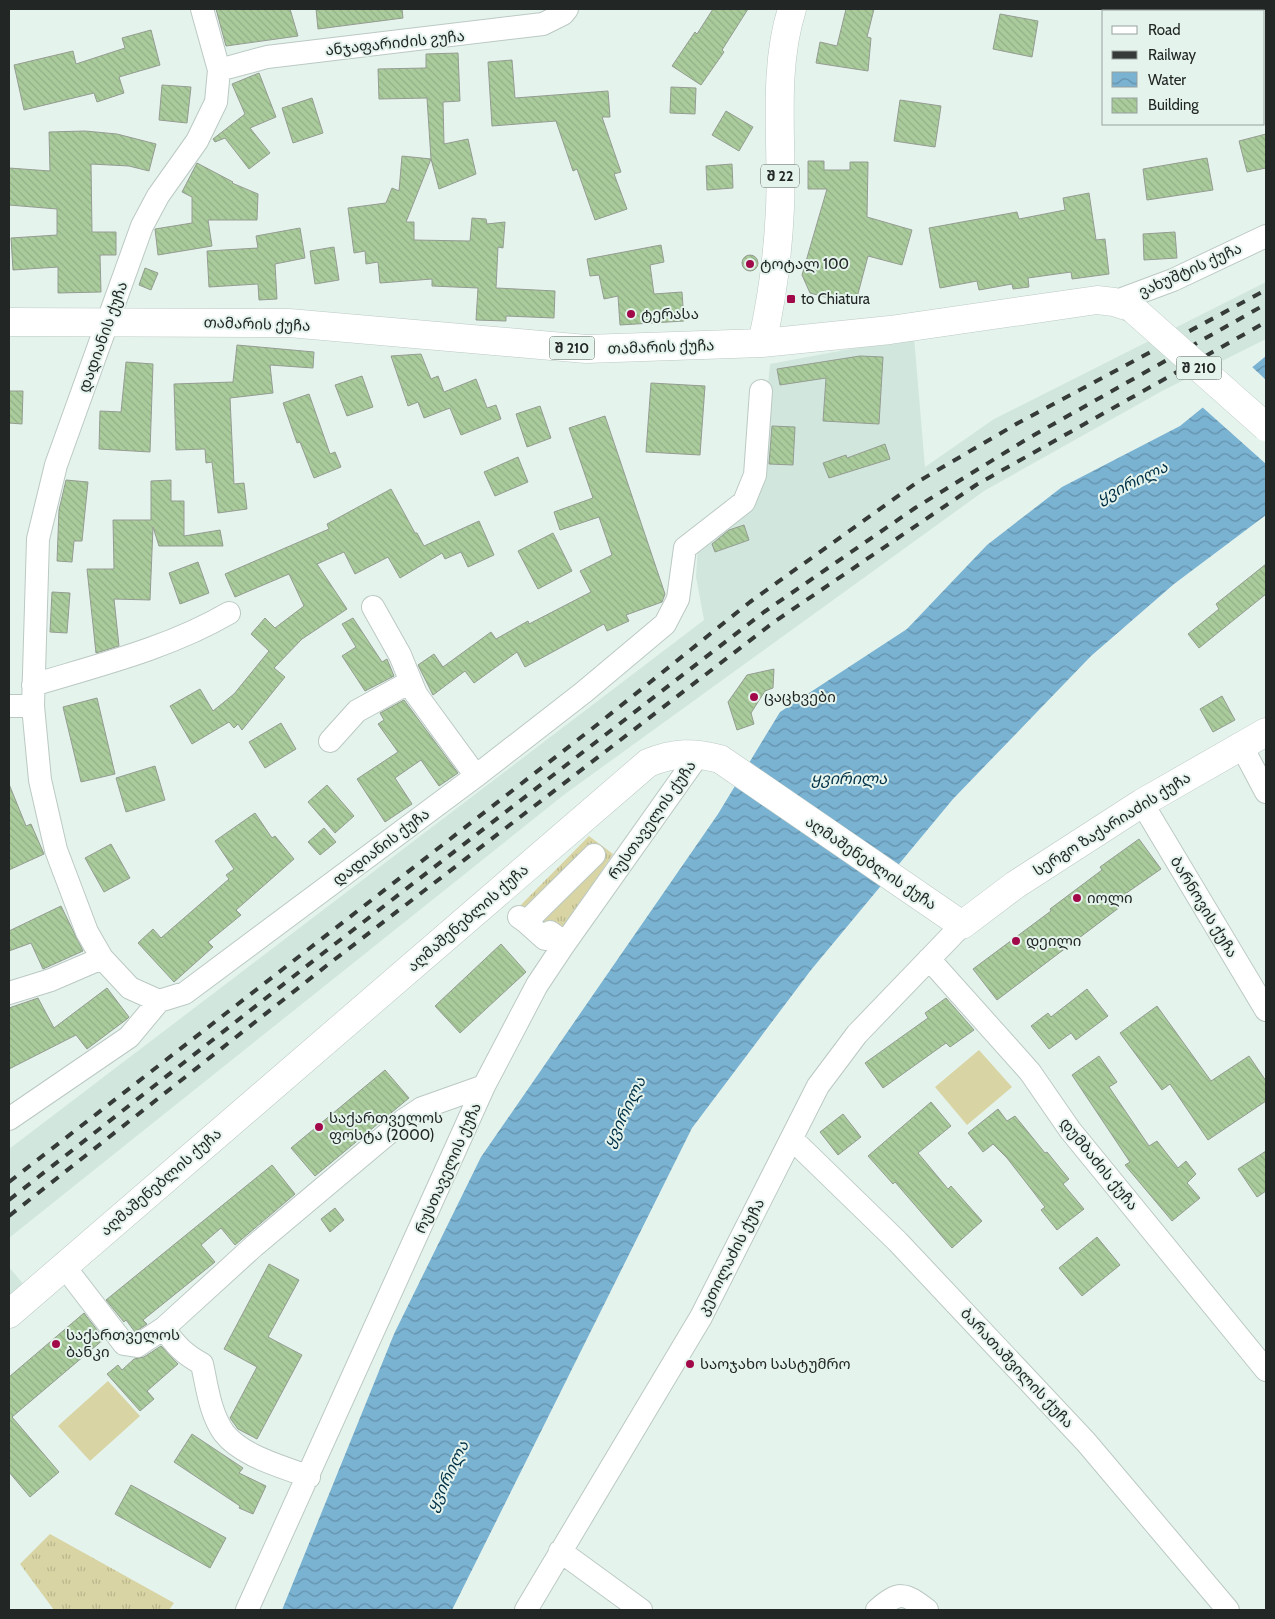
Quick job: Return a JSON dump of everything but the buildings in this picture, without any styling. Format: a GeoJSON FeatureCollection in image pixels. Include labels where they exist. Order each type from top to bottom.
{"type":"FeatureCollection","features":[{"type":"Feature","properties":{"kind":"main road","name":"შ 22"},"geometry":{"type":"LineString","coordinates":[[762,343],[773,296],[780,209],[781,61],[785,31],[792,9]]}},
{"type":"Feature","properties":{"kind":"main road","name":"თამარის ქუჩა"},"geometry":{"type":"LineString","coordinates":[[9,322],[288,323],[586,350],[762,343],[890,330],[1097,300],[1123,306]]}},
{"type":"Feature","properties":{"kind":"main road","name":"შ 210"},"geometry":{"type":"LineString","coordinates":[[1123,306],[1266,427]]}},
{"type":"Feature","properties":{"kind":"main road","name":"სერგო ზაქარიაძის ქუჩა"},"geometry":{"type":"LineString","coordinates":[[962,925],[1015,885],[1142,803],[1266,732]]}},
{"type":"Feature","properties":{"kind":"main road","name":"აღმაშენებლის ქუჩა"},"geometry":{"type":"LineString","coordinates":[[9,1314],[648,763],[669,754],[709,757],[962,925]]}},
{"type":"Feature","properties":{"kind":"street","name":"დადიანის ქუჩა"},"geometry":{"type":"LineString","coordinates":[[202,9],[219,70],[216,102],[197,142],[158,196],[142,226],[56,465],[38,539],[33,696],[40,780],[56,850],[87,932],[102,958],[130,988],[159,1001],[185,993],[476,776],[584,692],[665,624],[678,599],[685,548],[744,502],[755,475],[761,391]]}},
{"type":"Feature","properties":{"kind":"street","name":"ანჯაფარიძის ჷუჩა"},"geometry":{"type":"LineString","coordinates":[[219,70],[267,57],[543,24],[563,14],[567,9]]}},
{"type":"Feature","properties":{"kind":"street","name":"ვახუშტის ქუჩა"},"geometry":{"type":"LineString","coordinates":[[1123,306],[1266,236]]}},
{"type":"Feature","properties":{"kind":"street"},"geometry":{"type":"LineString","coordinates":[[373,607],[400,655],[410,682],[476,776]]}},
{"type":"Feature","properties":{"kind":"street"},"geometry":{"type":"LineString","coordinates":[[9,706],[137,653],[201,630],[229,613]]}},
{"type":"Feature","properties":{"kind":"street"},"geometry":{"type":"LineString","coordinates":[[330,741],[357,711],[410,682]]}},
{"type":"Feature","properties":{"kind":"street"},"geometry":{"type":"LineString","coordinates":[[1241,745],[1266,792]]}},
{"type":"Feature","properties":{"kind":"street","name":"რუსთაველის ქუჩა"},"geometry":{"type":"LineString","coordinates":[[247,1610],[309,1477],[484,1086],[537,986],[563,946],[709,757]]}},
{"type":"Feature","properties":{"kind":"street","name":"ბარნოვის ქუჩა"},"geometry":{"type":"LineString","coordinates":[[1142,803],[1266,1010]]}},
{"type":"Feature","properties":{"kind":"street"},"geometry":{"type":"LineString","coordinates":[[557,937],[550,932],[545,939],[523,920],[554,888],[594,855]]}},
{"type":"Feature","properties":{"kind":"street"},"geometry":{"type":"LineString","coordinates":[[554,888],[577,907]]}},
{"type":"Feature","properties":{"kind":"street","name":"კეთილაძის ქუჩა"},"geometry":{"type":"LineString","coordinates":[[526,1610],[701,1317],[818,1086],[857,1034],[962,925]]}},
{"type":"Feature","properties":{"kind":"street"},"geometry":{"type":"LineString","coordinates":[[9,994],[51,980],[102,958]]}},
{"type":"Feature","properties":{"kind":"street","name":"დუმბაძის ქუჩა"},"geometry":{"type":"LineString","coordinates":[[929,959],[1030,1072],[1070,1130],[1266,1370]]}},
{"type":"Feature","properties":{"kind":"street"},"geometry":{"type":"LineString","coordinates":[[9,1119],[129,1037],[159,1001]]}},
{"type":"Feature","properties":{"kind":"street"},"geometry":{"type":"LineString","coordinates":[[64,1266],[124,1344],[137,1346],[164,1328],[254,1246],[404,1120],[422,1108],[484,1086]]}},
{"type":"Feature","properties":{"kind":"street","name":"ბარათაშვილის ქუჩა"},"geometry":{"type":"LineString","coordinates":[[792,1139],[898,1242],[1086,1442],[1228,1610]]}},
{"type":"Feature","properties":{"kind":"street"},"geometry":{"type":"LineString","coordinates":[[164,1328],[175,1345],[186,1355],[202,1364],[214,1413],[225,1434],[237,1445],[257,1456],[309,1477]]}},
{"type":"Feature","properties":{"kind":"street"},"geometry":{"type":"LineString","coordinates":[[560,1551],[641,1610]]}},
{"type":"Feature","properties":{"kind":"street"},"geometry":{"type":"LineString","coordinates":[[877,1610],[893,1596],[901,1595],[912,1599],[927,1610]]}},
{"type":"Feature","properties":{"kind":"shaded area"},"geometry":{"type":"Polygon","coordinates":[[[1266,282],[1266,339],[1162,391],[984,491],[565,794],[9,1238],[9,1149],[704,620],[696,577],[698,544],[757,496],[770,364],[914,337],[925,467],[994,419],[1266,282]]]}},
{"type":"Feature","properties":{"kind":"shaded area"},"geometry":{"type":"Polygon","coordinates":[[[9,1267],[25,1286],[9,1299],[9,1267]]]}},
{"type":"Feature","properties":{"kind":"green space"},"geometry":{"type":"Polygon","coordinates":[[[589,836],[613,854],[549,949],[507,919],[589,836]]]}},
{"type":"Feature","properties":{"kind":"green space"},"geometry":{"type":"Polygon","coordinates":[[[979,1050],[1012,1087],[967,1125],[935,1087],[979,1050]]]}},
{"type":"Feature","properties":{"kind":"green space"},"geometry":{"type":"Polygon","coordinates":[[[108,1381],[140,1416],[90,1461],[58,1426],[108,1381]]]}},
{"type":"Feature","properties":{"kind":"green space"},"geometry":{"type":"Polygon","coordinates":[[[50,1534],[174,1603],[169,1610],[54,1610],[20,1564],[50,1534]]]}},
{"type":"Feature","properties":{"kind":"water","name":"ყვირილა"},"geometry":{"type":"Polygon","coordinates":[[[1266,356],[1266,515],[1174,584],[1091,656],[953,799],[811,970],[692,1128],[452,1610],[282,1610],[394,1334],[481,1157],[718,814],[780,712],[907,629],[987,545],[1062,487],[1180,426],[1266,356]]]}},
{"type":"Feature","properties":{"kind":"pier"},"geometry":{"type":"Polygon","coordinates":[[[1250,365],[1266,380],[1266,464],[1201,406],[1250,365]]]}},
{"type":"Feature","properties":{"kind":"railway"},"geometry":{"type":"LineString","coordinates":[[9,1182],[598,724],[750,602],[919,481],[1018,423],[1266,290]]}},
{"type":"Feature","properties":{"kind":"railway"},"geometry":{"type":"LineString","coordinates":[[9,1200],[322,954],[764,612],[915,508],[1027,439],[1266,304]]}},
{"type":"Feature","properties":{"kind":"railway"},"geometry":{"type":"LineString","coordinates":[[9,1216],[330,963],[774,622],[976,485],[1266,322]]}},
{"type":"Feature","properties":{"kind":"place","name":"ტოტალ 100"},"geometry":{"type":"Point","coordinates":[750,264]}},
{"type":"Feature","properties":{"kind":"place","name":"to Chiatura"},"geometry":{"type":"Point","coordinates":[791,299]}},
{"type":"Feature","properties":{"kind":"place","name":"ტერასა"},"geometry":{"type":"Point","coordinates":[631,314]}},
{"type":"Feature","properties":{"kind":"place","name":"ცაცხვები"},"geometry":{"type":"Point","coordinates":[754,697]}},
{"type":"Feature","properties":{"kind":"place","name":"იოლი"},"geometry":{"type":"Point","coordinates":[1077,898]}},
{"type":"Feature","properties":{"kind":"place","name":"დეილი"},"geometry":{"type":"Point","coordinates":[1016,941]}},
{"type":"Feature","properties":{"kind":"place","name":"საქართველოს ფოსტა (2000)"},"geometry":{"type":"Point","coordinates":[319,1127]}},
{"type":"Feature","properties":{"kind":"place","name":"საქართველოს ბანკი"},"geometry":{"type":"Point","coordinates":[56,1344]}},
{"type":"Feature","properties":{"kind":"place","name":"საოჯახო სასტუმრო"},"geometry":{"type":"Point","coordinates":[690,1364]}}]}
